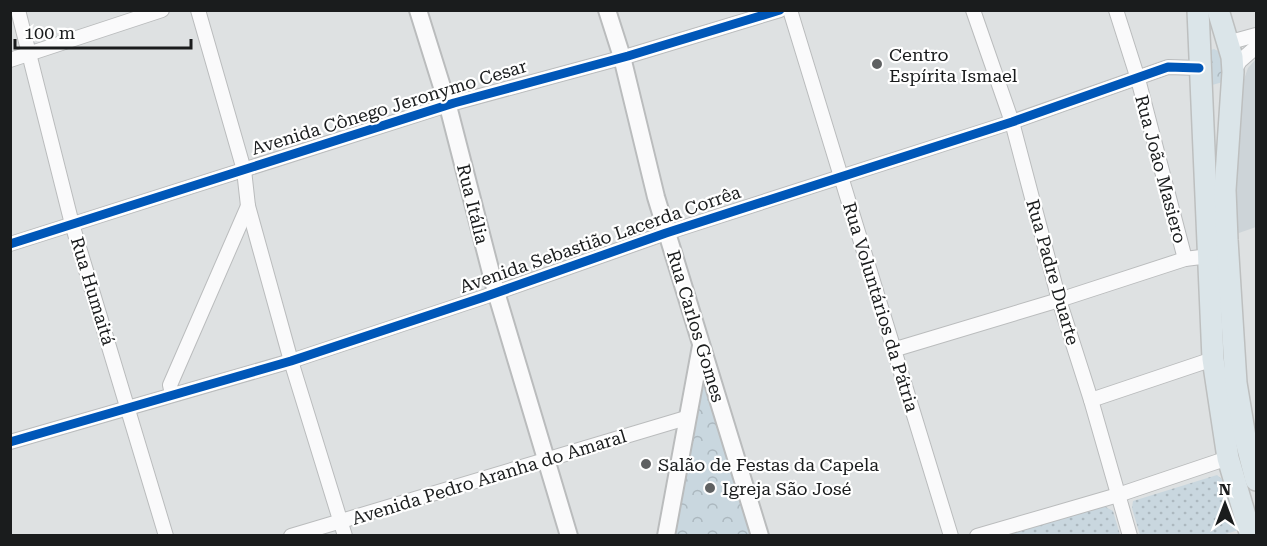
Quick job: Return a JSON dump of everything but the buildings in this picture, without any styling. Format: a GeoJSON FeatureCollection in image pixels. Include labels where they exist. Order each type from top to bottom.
{"type":"FeatureCollection","features":[{"type":"Feature","properties":{"kind":"main road"},"geometry":{"type":"LineString","coordinates":[[1198,10],[1199,89],[1213,359],[1228,458],[1251,536]]}},
{"type":"Feature","properties":{"kind":"main road"},"geometry":{"type":"LineString","coordinates":[[1218,10],[1227,43],[1233,80],[1226,190],[1236,383],[1245,437],[1257,480]]}},
{"type":"Feature","properties":{"kind":"main road"},"geometry":{"type":"LineString","coordinates":[[1198,59],[1217,43],[1227,43]]}},
{"type":"Feature","properties":{"kind":"main road"},"geometry":{"type":"LineString","coordinates":[[1199,89],[1216,96],[1233,80]]}},
{"type":"Feature","properties":{"kind":"street","name":"Rua Humaitá"},"geometry":{"type":"LineString","coordinates":[[18,10],[31,54],[72,224],[166,536]]}},
{"type":"Feature","properties":{"kind":"street"},"geometry":{"type":"LineString","coordinates":[[10,60],[162,10]]}},
{"type":"Feature","properties":{"kind":"street"},"geometry":{"type":"LineString","coordinates":[[198,10],[244,170],[248,206],[291,361],[345,536]]}},
{"type":"Feature","properties":{"kind":"street","name":"Rua Itália"},"geometry":{"type":"LineString","coordinates":[[418,10],[448,106],[496,292],[569,536]]}},
{"type":"Feature","properties":{"kind":"street","name":"Rua Carlos Gomes"},"geometry":{"type":"LineString","coordinates":[[607,10],[622,57],[666,233],[702,342],[760,536]]}},
{"type":"Feature","properties":{"kind":"street","name":"Avenida Cônego Jeronymo Cesar"},"geometry":{"type":"LineString","coordinates":[[10,244],[448,106],[780,10]]}},
{"type":"Feature","properties":{"kind":"street","name":"Rua Voluntários da Pátria"},"geometry":{"type":"LineString","coordinates":[[790,10],[840,176],[896,349],[951,536]]}},
{"type":"Feature","properties":{"kind":"street","name":"Rua Padre Duarte"},"geometry":{"type":"LineString","coordinates":[[973,10],[1012,122],[1059,300],[1091,400],[1130,536]]}},
{"type":"Feature","properties":{"kind":"street","name":"Rua João Masiero"},"geometry":{"type":"LineString","coordinates":[[1116,10],[1138,79],[1185,259]]}},
{"type":"Feature","properties":{"kind":"street"},"geometry":{"type":"LineString","coordinates":[[1227,43],[1257,35]]}},
{"type":"Feature","properties":{"kind":"street"},"geometry":{"type":"LineString","coordinates":[[1233,80],[1240,61],[1257,47]]}},
{"type":"Feature","properties":{"kind":"street","name":"Avenida Sebastião Lacerda Corrêa"},"geometry":{"type":"LineString","coordinates":[[10,442],[127,406],[291,361],[666,233],[1012,122],[1168,67],[1198,59]]}},
{"type":"Feature","properties":{"kind":"street"},"geometry":{"type":"LineString","coordinates":[[172,394],[171,385],[248,206]]}},
{"type":"Feature","properties":{"kind":"street"},"geometry":{"type":"LineString","coordinates":[[896,349],[1185,259],[1209,256]]}},
{"type":"Feature","properties":{"kind":"street"},"geometry":{"type":"LineString","coordinates":[[666,536],[686,418],[702,342]]}},
{"type":"Feature","properties":{"kind":"street"},"geometry":{"type":"LineString","coordinates":[[1091,400],[1213,359]]}},
{"type":"Feature","properties":{"kind":"street","name":"Avenida Pedro Aranha do Amaral"},"geometry":{"type":"LineString","coordinates":[[291,536],[686,418]]}},
{"type":"Feature","properties":{"kind":"street"},"geometry":{"type":"LineString","coordinates":[[977,536],[1118,495],[1228,458]]}},
{"type":"Feature","properties":{"kind":"shaded area"},"geometry":{"type":"Polygon","coordinates":[[[1256,59],[1256,227],[1236,234],[1235,163],[1243,82],[1248,68],[1256,59]]]}},
{"type":"Feature","properties":{"kind":"green space"},"geometry":{"type":"Polygon","coordinates":[[[1214,49],[1226,55],[1223,82],[1212,85],[1206,82],[1208,51],[1214,49]]]}},
{"type":"Feature","properties":{"kind":"green space"},"geometry":{"type":"Polygon","coordinates":[[[701,384],[704,385],[750,535],[673,536],[701,384]]]}},
{"type":"Feature","properties":{"kind":"green space"},"geometry":{"type":"Polygon","coordinates":[[[1217,475],[1223,480],[1239,530],[1222,535],[1140,535],[1132,508],[1133,501],[1217,475]]]}},
{"type":"Feature","properties":{"kind":"green space"},"geometry":{"type":"Polygon","coordinates":[[[1104,506],[1113,511],[1120,535],[1008,535],[1104,506]]]}},
{"type":"Feature","properties":{"kind":"cycle path"},"geometry":{"type":"LineString","coordinates":[[10,244],[454,103],[628,56],[780,10]]}},
{"type":"Feature","properties":{"kind":"cycle path"},"geometry":{"type":"LineString","coordinates":[[10,442],[291,361],[666,233],[1012,122],[1168,67],[1199,68]]}},
{"type":"Feature","properties":{"kind":"place","name":"Centro Espírita Ismael"},"geometry":{"type":"Point","coordinates":[877,64]}},
{"type":"Feature","properties":{"kind":"place","name":"Salão de Festas da Capela"},"geometry":{"type":"Point","coordinates":[646,464]}},
{"type":"Feature","properties":{"kind":"place","name":"Igreja São José"},"geometry":{"type":"Point","coordinates":[710,488]}}]}
